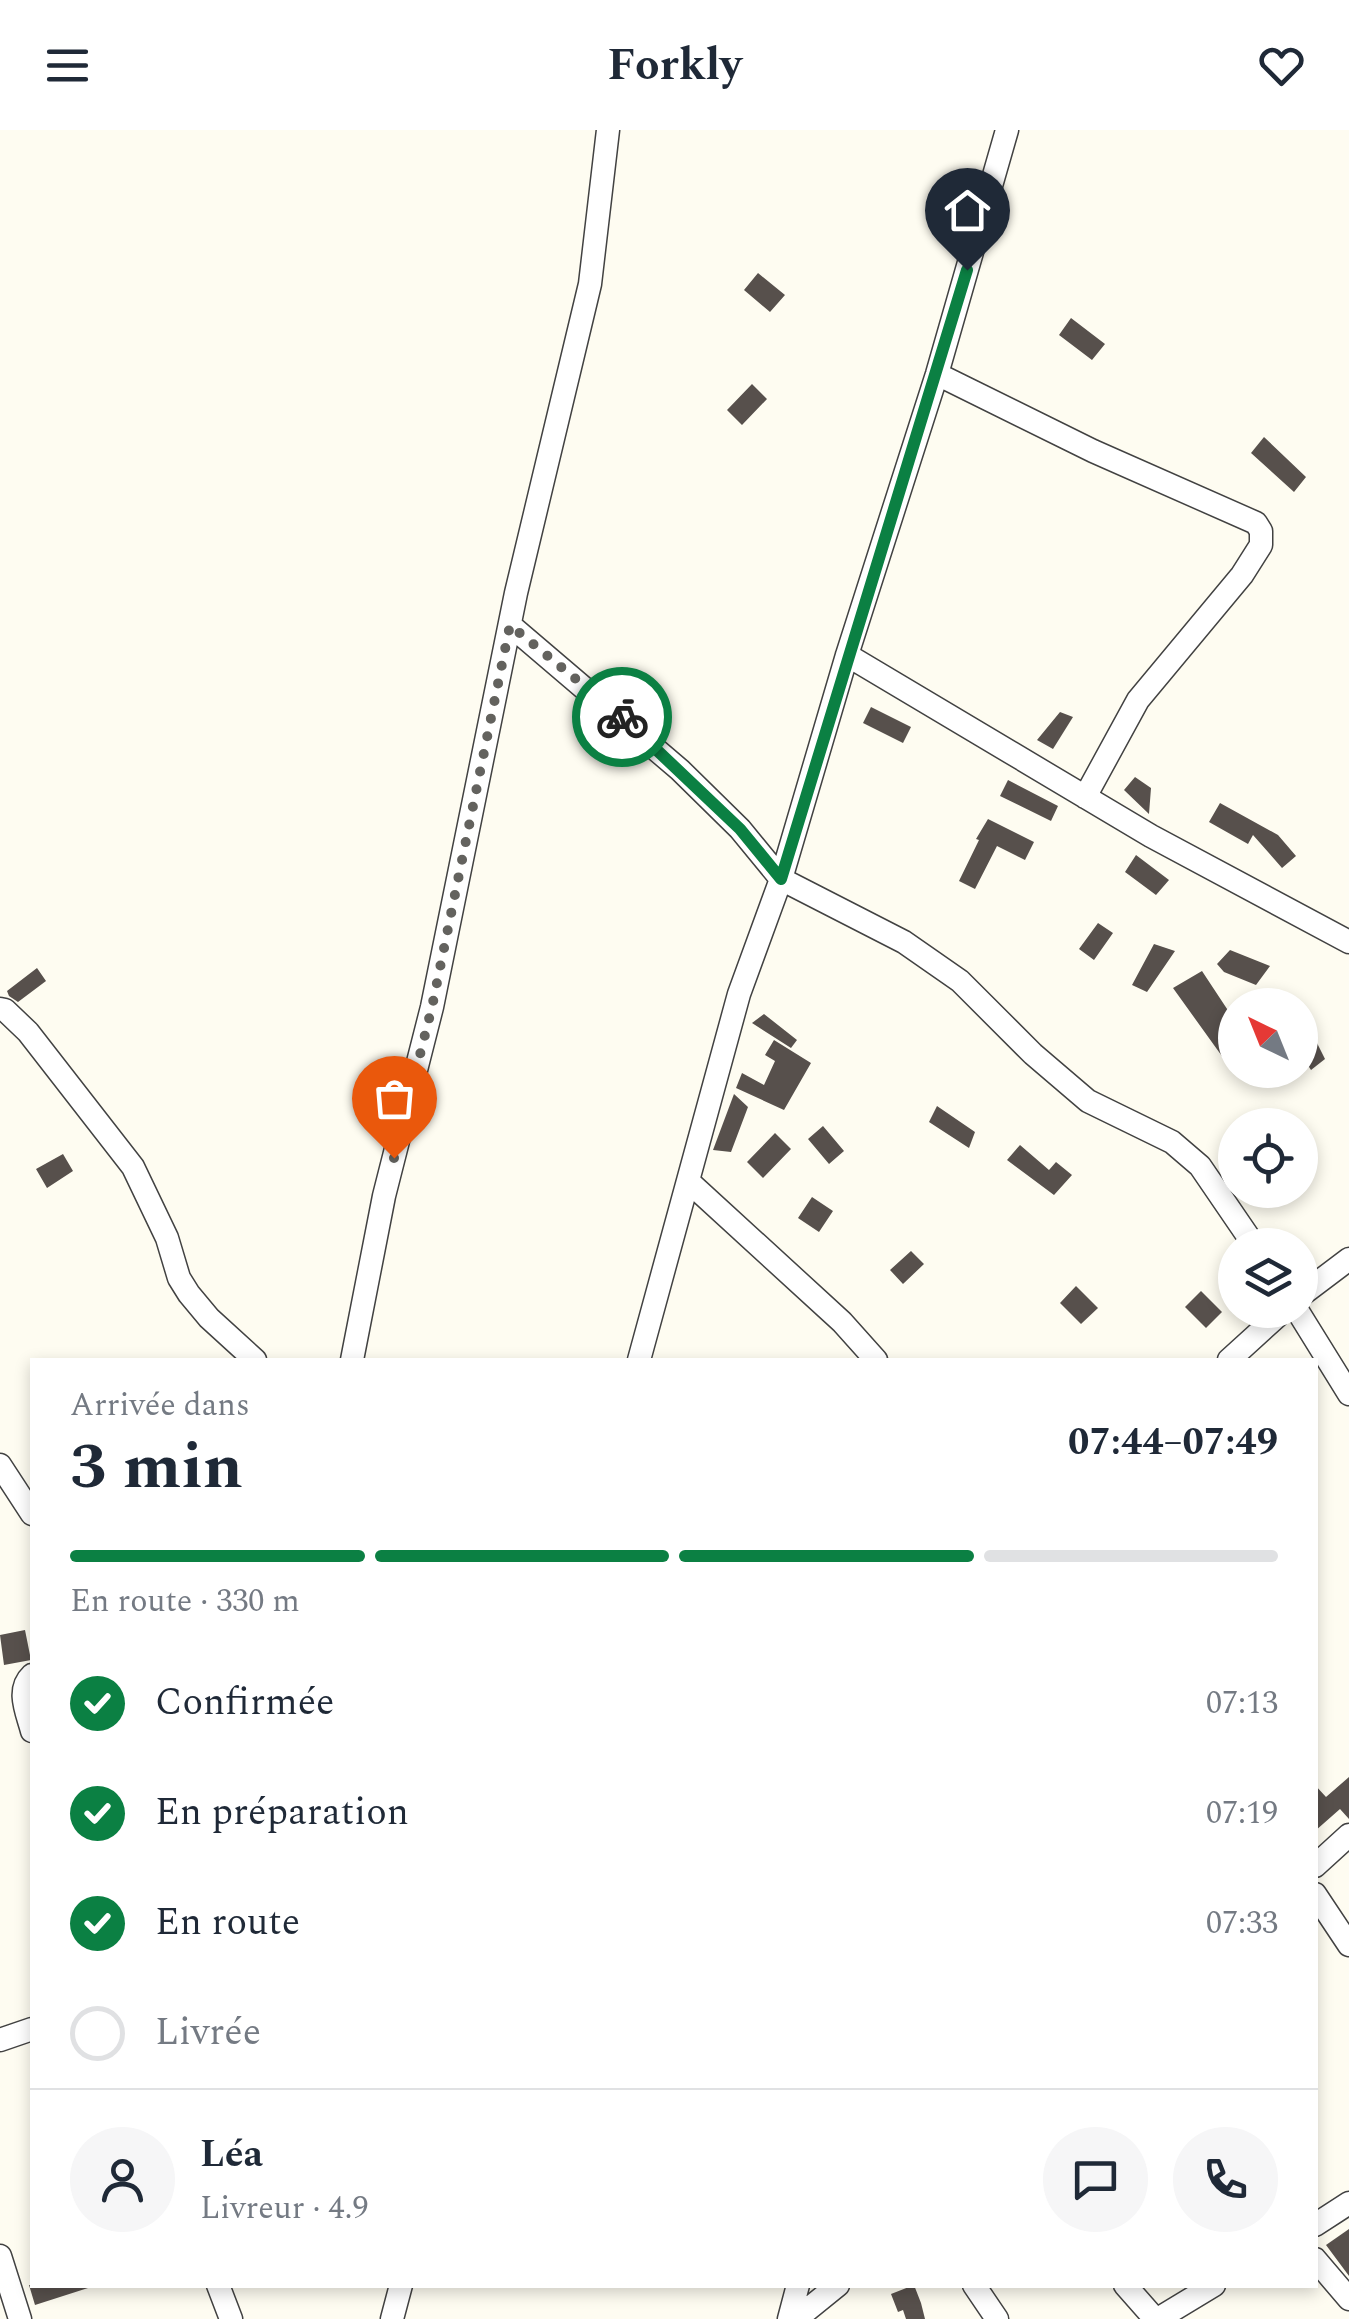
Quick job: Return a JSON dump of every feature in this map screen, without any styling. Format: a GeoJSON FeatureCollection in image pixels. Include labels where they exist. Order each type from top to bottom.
{"type":"FeatureCollection","features":[{"type":"Feature","properties":{"kind":"street"},"geometry":{"type":"LineString","coordinates":[[352,1358],[384,1196],[432,1007],[544,468],[590,284],[608,130]]}},
{"type":"Feature","properties":{"kind":"street"},"geometry":{"type":"LineString","coordinates":[[640,1358],[739,994],[781,879],[1008,130]]}},
{"type":"Feature","properties":{"kind":"street"},"geometry":{"type":"LineString","coordinates":[[937,374],[1093,451],[1256,523],[1261,532],[1262,545],[1242,575],[1138,700],[1085,797]]}},
{"type":"Feature","properties":{"kind":"street"},"geometry":{"type":"LineString","coordinates":[[510,625],[680,770],[740,829],[781,879],[904,942],[960,981],[1033,1054],[1088,1101],[1172,1142],[1200,1166],[1242,1228]]}},
{"type":"Feature","properties":{"kind":"street"},"geometry":{"type":"LineString","coordinates":[[847,655],[1151,836],[1349,942]]}},
{"type":"Feature","properties":{"kind":"street"},"geometry":{"type":"LineString","coordinates":[[0,1009],[28,1032],[133,1168],[168,1238],[178,1278],[209,1318],[253,1358]]}},
{"type":"Feature","properties":{"kind":"street"},"geometry":{"type":"LineString","coordinates":[[688,1180],[842,1322],[874,1358]]}},
{"type":"Feature","properties":{"kind":"street"},"geometry":{"type":"LineString","coordinates":[[1318,1283],[1349,1260]]}},
{"type":"Feature","properties":{"kind":"street"},"geometry":{"type":"LineString","coordinates":[[1231,1358],[1264,1328]]}},
{"type":"Feature","properties":{"kind":"street"},"geometry":{"type":"LineString","coordinates":[[1308,1328],[1349,1394]]}},
{"type":"Feature","properties":{"kind":"street"},"geometry":{"type":"LineString","coordinates":[[0,1465],[30,1511]]}},
{"type":"Feature","properties":{"kind":"street"},"geometry":{"type":"LineString","coordinates":[[30,1677],[22,1693],[30,1723]]}},
{"type":"Feature","properties":{"kind":"street"},"geometry":{"type":"LineString","coordinates":[[1318,1863],[1349,1836]]}},
{"type":"Feature","properties":{"kind":"street"},"geometry":{"type":"LineString","coordinates":[[1318,1898],[1349,1945]]}},
{"type":"Feature","properties":{"kind":"street"},"geometry":{"type":"LineString","coordinates":[[0,2040],[30,2030]]}},
{"type":"Feature","properties":{"kind":"street"},"geometry":{"type":"LineString","coordinates":[[1318,2222],[1349,2203]]}},
{"type":"Feature","properties":{"kind":"street"},"geometry":{"type":"LineString","coordinates":[[0,2256],[20,2319]]}},
{"type":"Feature","properties":{"kind":"street"},"geometry":{"type":"LineString","coordinates":[[1318,2263],[1349,2299]]}},
{"type":"Feature","properties":{"kind":"street"},"geometry":{"type":"LineString","coordinates":[[219,2288],[231,2319]]}},
{"type":"Feature","properties":{"kind":"street"},"geometry":{"type":"LineString","coordinates":[[392,2319],[400,2288]]}},
{"type":"Feature","properties":{"kind":"street"},"geometry":{"type":"LineString","coordinates":[[793,2319],[798,2288]]}},
{"type":"Feature","properties":{"kind":"street"},"geometry":{"type":"LineString","coordinates":[[793,2319],[834,2288]]}},
{"type":"Feature","properties":{"kind":"street"},"geometry":{"type":"LineString","coordinates":[[976,2288],[997,2319]]}},
{"type":"Feature","properties":{"kind":"street"},"geometry":{"type":"LineString","coordinates":[[1129,2288],[1169,2316],[1210,2288]]}},
{"type":"Feature","properties":{"kind":"building"},"geometry":{"type":"Polygon","coordinates":[[[758,273],[785,295],[770,312],[744,290],[758,273]]]}},
{"type":"Feature","properties":{"kind":"building"},"geometry":{"type":"Polygon","coordinates":[[[1071,318],[1105,344],[1092,360],[1059,335],[1071,318]]]}},
{"type":"Feature","properties":{"kind":"building"},"geometry":{"type":"Polygon","coordinates":[[[752,384],[767,399],[742,425],[727,410],[752,384]]]}},
{"type":"Feature","properties":{"kind":"building"},"geometry":{"type":"Polygon","coordinates":[[[1264,437],[1306,477],[1294,492],[1251,453],[1264,437]]]}},
{"type":"Feature","properties":{"kind":"building"},"geometry":{"type":"Polygon","coordinates":[[[871,707],[911,727],[903,743],[863,723],[871,707]]]}},
{"type":"Feature","properties":{"kind":"building"},"geometry":{"type":"Polygon","coordinates":[[[1060,712],[1073,717],[1053,749],[1037,740],[1060,712]]]}},
{"type":"Feature","properties":{"kind":"building"},"geometry":{"type":"Polygon","coordinates":[[[1135,777],[1151,788],[1149,814],[1124,790],[1135,777]]]}},
{"type":"Feature","properties":{"kind":"building"},"geometry":{"type":"Polygon","coordinates":[[[1008,780],[1058,806],[1051,821],[1000,796],[1008,780]]]}},
{"type":"Feature","properties":{"kind":"building"},"geometry":{"type":"Polygon","coordinates":[[[1220,803],[1278,835],[1296,856],[1282,868],[1253,835],[1248,844],[1209,822],[1220,803]]]}},
{"type":"Feature","properties":{"kind":"building"},"geometry":{"type":"Polygon","coordinates":[[[988,819],[1034,842],[1025,860],[997,846],[975,889],[959,881],[988,819]]]}},
{"type":"Feature","properties":{"kind":"building"},"geometry":{"type":"Polygon","coordinates":[[[1136,855],[1169,880],[1156,895],[1125,872],[1136,855]]]}},
{"type":"Feature","properties":{"kind":"building"},"geometry":{"type":"Polygon","coordinates":[[[1098,923],[1113,933],[1094,960],[1079,949],[1098,923]]]}},
{"type":"Feature","properties":{"kind":"building"},"geometry":{"type":"Polygon","coordinates":[[[1154,944],[1175,951],[1147,992],[1132,985],[1154,944]]]}},
{"type":"Feature","properties":{"kind":"building"},"geometry":{"type":"Polygon","coordinates":[[[1230,950],[1270,966],[1256,985],[1224,972],[1217,964],[1230,950]]]}},
{"type":"Feature","properties":{"kind":"building"},"geometry":{"type":"Polygon","coordinates":[[[37,968],[46,981],[18,1002],[9,996],[7,991],[37,968]]]}},
{"type":"Feature","properties":{"kind":"building"},"geometry":{"type":"Polygon","coordinates":[[[1202,971],[1218,995],[1218,1051],[1173,988],[1202,971]]]}},
{"type":"Feature","properties":{"kind":"building"},"geometry":{"type":"Polygon","coordinates":[[[764,1014],[797,1040],[791,1048],[752,1023],[764,1014]]]}},
{"type":"Feature","properties":{"kind":"building"},"geometry":{"type":"Polygon","coordinates":[[[774,1040],[811,1063],[784,1110],[736,1088],[742,1073],[764,1085],[775,1061],[765,1055],[774,1040]]]}},
{"type":"Feature","properties":{"kind":"building"},"geometry":{"type":"Polygon","coordinates":[[[1318,1045],[1325,1059],[1318,1064],[1318,1045]]]}},
{"type":"Feature","properties":{"kind":"building"},"geometry":{"type":"Polygon","coordinates":[[[734,1094],[748,1107],[731,1152],[713,1150],[734,1094]]]}},
{"type":"Feature","properties":{"kind":"building"},"geometry":{"type":"Polygon","coordinates":[[[937,1106],[975,1132],[969,1148],[929,1122],[937,1106]]]}},
{"type":"Feature","properties":{"kind":"building"},"geometry":{"type":"Polygon","coordinates":[[[823,1126],[844,1151],[829,1164],[808,1139],[823,1126]]]}},
{"type":"Feature","properties":{"kind":"building"},"geometry":{"type":"Polygon","coordinates":[[[775,1133],[791,1149],[763,1178],[747,1162],[775,1133]]]}},
{"type":"Feature","properties":{"kind":"building"},"geometry":{"type":"Polygon","coordinates":[[[1020,1145],[1049,1170],[1056,1162],[1072,1175],[1054,1195],[1007,1160],[1020,1145]]]}},
{"type":"Feature","properties":{"kind":"building"},"geometry":{"type":"Polygon","coordinates":[[[63,1154],[73,1171],[47,1188],[36,1169],[63,1154]]]}},
{"type":"Feature","properties":{"kind":"building"},"geometry":{"type":"Polygon","coordinates":[[[812,1197],[833,1211],[819,1232],[798,1218],[812,1197]]]}},
{"type":"Feature","properties":{"kind":"building"},"geometry":{"type":"Polygon","coordinates":[[[911,1251],[924,1264],[903,1284],[890,1270],[911,1251]]]}},
{"type":"Feature","properties":{"kind":"building"},"geometry":{"type":"Polygon","coordinates":[[[1076,1286],[1098,1308],[1081,1324],[1060,1303],[1076,1286]]]}},
{"type":"Feature","properties":{"kind":"building"},"geometry":{"type":"Polygon","coordinates":[[[1201,1291],[1218,1308],[1218,1316],[1206,1328],[1185,1307],[1201,1291]]]}},
{"type":"Feature","properties":{"kind":"building"},"geometry":{"type":"Polygon","coordinates":[[[25,1630],[30,1660],[4,1665],[0,1635],[25,1630]]]}},
{"type":"Feature","properties":{"kind":"building"},"geometry":{"type":"Polygon","coordinates":[[[1349,1777],[1349,1819],[1340,1809],[1318,1828],[1318,1788],[1326,1797],[1349,1777]]]}},
{"type":"Feature","properties":{"kind":"building"},"geometry":{"type":"Polygon","coordinates":[[[1349,2229],[1349,2276],[1326,2245],[1349,2229]]]}},
{"type":"Feature","properties":{"kind":"building"},"geometry":{"type":"Polygon","coordinates":[[[29,2285],[88,2288],[35,2305],[29,2285]]]}},
{"type":"Feature","properties":{"kind":"building"},"geometry":{"type":"Polygon","coordinates":[[[915,2288],[925,2319],[906,2319],[903,2310],[898,2312],[891,2294],[915,2288]]]}},
{"type":"Feature","properties":{"kind":"way so far"},"geometry":{"type":"LineString","coordinates":[[394,1158],[432,1007],[510,625],[622,717]]}},
{"type":"Feature","properties":{"kind":"route"},"geometry":{"type":"LineString","coordinates":[[622,717],[740,829],[781,879],[967,270]]}}]}
